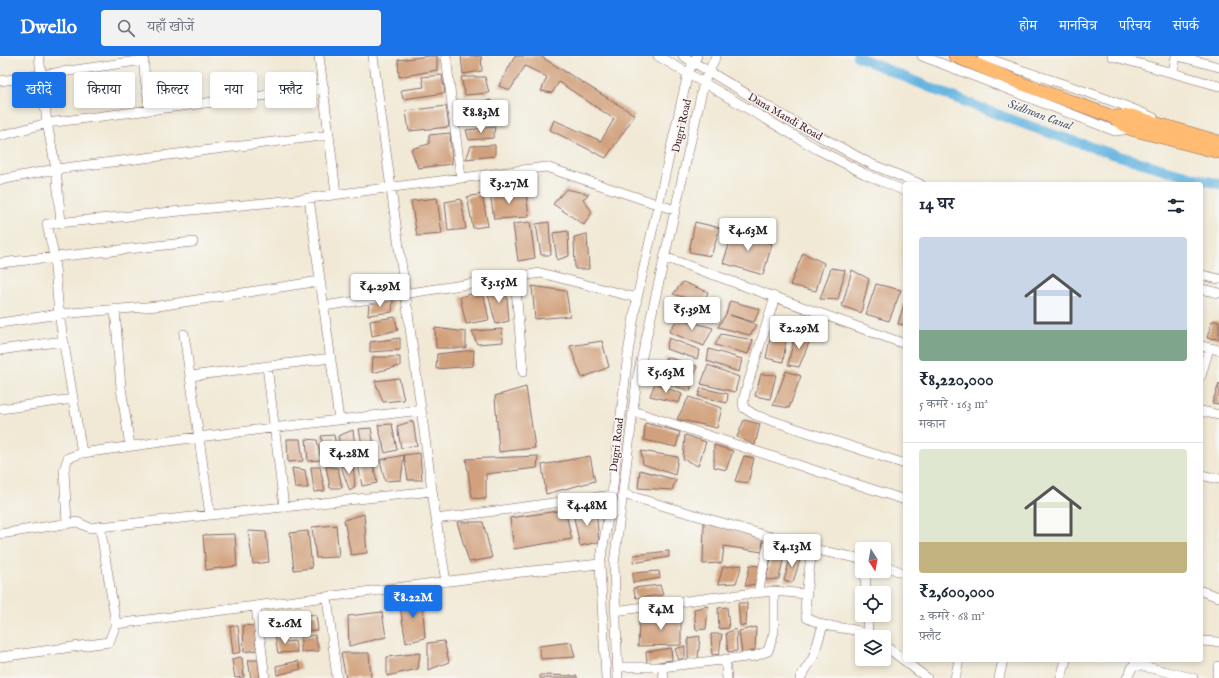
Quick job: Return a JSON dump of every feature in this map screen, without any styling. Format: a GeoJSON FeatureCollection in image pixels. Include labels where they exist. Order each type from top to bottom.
{"type":"FeatureCollection","features":[{"type":"Feature","properties":{"kind":"highway"},"geometry":{"type":"LineString","coordinates":[[955,56],[1023,84],[1111,116],[1131,129],[1219,152]]}},
{"type":"Feature","properties":{"kind":"highway"},"geometry":{"type":"LineString","coordinates":[[1111,116],[1131,116],[1219,142]]}},
{"type":"Feature","properties":{"kind":"street"},"geometry":{"type":"LineString","coordinates":[[39,56],[40,72]]}},
{"type":"Feature","properties":{"kind":"street"},"geometry":{"type":"LineString","coordinates":[[319,56],[336,194]]}},
{"type":"Feature","properties":{"kind":"street"},"geometry":{"type":"LineString","coordinates":[[373,56],[432,491],[446,582]]}},
{"type":"Feature","properties":{"kind":"street"},"geometry":{"type":"LineString","coordinates":[[446,56],[461,178]]}},
{"type":"Feature","properties":{"kind":"street","name":"Dana Mandi Road"},"geometry":{"type":"LineString","coordinates":[[658,56],[817,149],[866,174],[903,190]]}},
{"type":"Feature","properties":{"kind":"street"},"geometry":{"type":"LineString","coordinates":[[683,56],[695,59],[709,71],[799,125],[871,164],[915,182]]}},
{"type":"Feature","properties":{"kind":"street","name":"Dugri Road"},"geometry":{"type":"LineString","coordinates":[[618,678],[614,564],[637,379],[704,82],[716,56]]}},
{"type":"Feature","properties":{"kind":"street"},"geometry":{"type":"LineString","coordinates":[[922,56],[1115,131],[1131,129]]}},
{"type":"Feature","properties":{"kind":"street"},"geometry":{"type":"LineString","coordinates":[[982,56],[1133,108],[1156,118],[1158,123]]}},
{"type":"Feature","properties":{"kind":"street"},"geometry":{"type":"LineString","coordinates":[[1112,56],[1219,86]]}},
{"type":"Feature","properties":{"kind":"street"},"geometry":{"type":"LineString","coordinates":[[1173,73],[1177,56],[1219,67]]}},
{"type":"Feature","properties":{"kind":"street"},"geometry":{"type":"LineString","coordinates":[[53,72],[144,58],[145,79],[150,110]]}},
{"type":"Feature","properties":{"kind":"street","name":"Dugri Road"},"geometry":{"type":"LineString","coordinates":[[606,678],[600,564],[612,495],[628,353],[637,298],[658,204],[688,73],[695,59]]}},
{"type":"Feature","properties":{"kind":"street"},"geometry":{"type":"LineString","coordinates":[[0,80],[12,78]]}},
{"type":"Feature","properties":{"kind":"street"},"geometry":{"type":"LineString","coordinates":[[0,136],[48,123],[324,88]]}},
{"type":"Feature","properties":{"kind":"street"},"geometry":{"type":"LineString","coordinates":[[46,108],[56,169],[61,223]]}},
{"type":"Feature","properties":{"kind":"street"},"geometry":{"type":"LineString","coordinates":[[0,180],[56,169],[329,135]]}},
{"type":"Feature","properties":{"kind":"street"},"geometry":{"type":"LineString","coordinates":[[82,453],[59,314],[54,256],[47,224],[310,198],[391,186],[546,167],[674,210]]}},
{"type":"Feature","properties":{"kind":"street"},"geometry":{"type":"LineString","coordinates":[[310,198],[339,420]]}},
{"type":"Feature","properties":{"kind":"street"},"geometry":{"type":"LineString","coordinates":[[0,263],[193,242]]}},
{"type":"Feature","properties":{"kind":"street"},"geometry":{"type":"LineString","coordinates":[[664,257],[903,343]]}},
{"type":"Feature","properties":{"kind":"street"},"geometry":{"type":"LineString","coordinates":[[324,306],[541,273],[637,298]]}},
{"type":"Feature","properties":{"kind":"street"},"geometry":{"type":"LineString","coordinates":[[1203,275],[1219,279]]}},
{"type":"Feature","properties":{"kind":"street"},"geometry":{"type":"LineString","coordinates":[[515,277],[523,372]]}},
{"type":"Feature","properties":{"kind":"street"},"geometry":{"type":"LineString","coordinates":[[0,323],[59,314],[158,306],[320,281]]}},
{"type":"Feature","properties":{"kind":"street"},"geometry":{"type":"LineString","coordinates":[[1203,289],[1219,293]]}},
{"type":"Feature","properties":{"kind":"street"},"geometry":{"type":"LineString","coordinates":[[775,297],[744,398],[744,408],[755,415],[903,463]]}},
{"type":"Feature","properties":{"kind":"street"},"geometry":{"type":"LineString","coordinates":[[115,309],[121,388],[130,446]]}},
{"type":"Feature","properties":{"kind":"street"},"geometry":{"type":"LineString","coordinates":[[184,334],[210,515]]}},
{"type":"Feature","properties":{"kind":"street"},"geometry":{"type":"LineString","coordinates":[[0,350],[63,341]]}},
{"type":"Feature","properties":{"kind":"street"},"geometry":{"type":"LineString","coordinates":[[1203,362],[1205,347],[1219,350]]}},
{"type":"Feature","properties":{"kind":"street"},"geometry":{"type":"LineString","coordinates":[[190,376],[331,358]]}},
{"type":"Feature","properties":{"kind":"street"},"geometry":{"type":"LineString","coordinates":[[267,366],[284,507]]}},
{"type":"Feature","properties":{"kind":"street"},"geometry":{"type":"LineString","coordinates":[[0,409],[73,398]]}},
{"type":"Feature","properties":{"kind":"street"},"geometry":{"type":"LineString","coordinates":[[67,524],[64,470],[68,458],[82,453],[198,437],[421,410]]}},
{"type":"Feature","properties":{"kind":"street"},"geometry":{"type":"LineString","coordinates":[[633,411],[903,499]]}},
{"type":"Feature","properties":{"kind":"street"},"geometry":{"type":"LineString","coordinates":[[1203,412],[1219,416]]}},
{"type":"Feature","properties":{"kind":"street"},"geometry":{"type":"LineString","coordinates":[[1203,475],[1219,479]]}},
{"type":"Feature","properties":{"kind":"street"},"geometry":{"type":"LineString","coordinates":[[0,534],[77,522],[90,528],[432,491]]}},
{"type":"Feature","properties":{"kind":"street"},"geometry":{"type":"LineString","coordinates":[[623,494],[812,549],[855,558]]}},
{"type":"Feature","properties":{"kind":"street"},"geometry":{"type":"LineString","coordinates":[[436,519],[612,495]]}},
{"type":"Feature","properties":{"kind":"street"},"geometry":{"type":"LineString","coordinates":[[0,657],[108,642],[116,624],[100,526]]}},
{"type":"Feature","properties":{"kind":"street"},"geometry":{"type":"LineString","coordinates":[[758,593],[770,536]]}},
{"type":"Feature","properties":{"kind":"street"},"geometry":{"type":"LineString","coordinates":[[812,549],[805,611],[807,618],[823,625],[855,630]]}},
{"type":"Feature","properties":{"kind":"street"},"geometry":{"type":"LineString","coordinates":[[116,624],[600,564]]}},
{"type":"Feature","properties":{"kind":"street"},"geometry":{"type":"LineString","coordinates":[[891,568],[903,573]]}},
{"type":"Feature","properties":{"kind":"street"},"geometry":{"type":"LineString","coordinates":[[615,612],[774,591],[807,594]]}},
{"type":"Feature","properties":{"kind":"street"},"geometry":{"type":"LineString","coordinates":[[617,666],[662,667],[756,656],[768,651],[774,632],[774,591]]}},
{"type":"Feature","properties":{"kind":"street"},"geometry":{"type":"LineString","coordinates":[[1203,592],[1219,597]]}},
{"type":"Feature","properties":{"kind":"street"},"geometry":{"type":"LineString","coordinates":[[327,597],[337,678]]}},
{"type":"Feature","properties":{"kind":"street"},"geometry":{"type":"LineString","coordinates":[[256,606],[264,678]]}},
{"type":"Feature","properties":{"kind":"street"},"geometry":{"type":"LineString","coordinates":[[800,678],[813,658],[823,625]]}},
{"type":"Feature","properties":{"kind":"street"},"geometry":{"type":"LineString","coordinates":[[1203,641],[1219,642]]}},
{"type":"Feature","properties":{"kind":"street"},"geometry":{"type":"LineString","coordinates":[[891,650],[903,660]]}},
{"type":"Feature","properties":{"kind":"street"},"geometry":{"type":"LineString","coordinates":[[725,659],[727,678]]}},
{"type":"Feature","properties":{"kind":"street"},"geometry":{"type":"LineString","coordinates":[[906,662],[927,678]]}},
{"type":"Feature","properties":{"kind":"street"},"geometry":{"type":"LineString","coordinates":[[955,678],[959,662]]}},
{"type":"Feature","properties":{"kind":"street"},"geometry":{"type":"LineString","coordinates":[[999,678],[1003,662]]}},
{"type":"Feature","properties":{"kind":"street"},"geometry":{"type":"LineString","coordinates":[[1061,678],[1065,662]]}},
{"type":"Feature","properties":{"kind":"street"},"geometry":{"type":"LineString","coordinates":[[1127,678],[1135,662],[1189,677]]}},
{"type":"Feature","properties":{"kind":"street"},"geometry":{"type":"LineString","coordinates":[[1217,678],[1219,666]]}},
{"type":"Feature","properties":{"kind":"street"},"geometry":{"type":"LineString","coordinates":[[662,667],[664,678]]}},
{"type":"Feature","properties":{"kind":"building"},"geometry":{"type":"Polygon","coordinates":[[[437,56],[437,70],[399,77],[398,60],[437,56]]]}},
{"type":"Feature","properties":{"kind":"building"},"geometry":{"type":"Polygon","coordinates":[[[461,56],[481,56],[482,71],[463,74],[461,56]]]}},
{"type":"Feature","properties":{"kind":"building"},"geometry":{"type":"Polygon","coordinates":[[[515,56],[540,56],[635,115],[606,158],[550,130],[554,120],[601,141],[614,119],[559,82],[552,93],[541,91],[547,77],[525,66],[510,90],[499,86],[515,56]]]}},
{"type":"Feature","properties":{"kind":"building"},"geometry":{"type":"Polygon","coordinates":[[[442,75],[445,93],[403,99],[401,90],[424,87],[422,77],[442,75]]]}},
{"type":"Feature","properties":{"kind":"building"},"geometry":{"type":"Polygon","coordinates":[[[461,77],[485,77],[489,93],[465,95],[461,77]]]}},
{"type":"Feature","properties":{"kind":"building"},"geometry":{"type":"Polygon","coordinates":[[[491,100],[492,118],[463,124],[462,104],[491,100]]]}},
{"type":"Feature","properties":{"kind":"building"},"geometry":{"type":"Polygon","coordinates":[[[446,106],[449,127],[409,131],[406,111],[446,106]]]}},
{"type":"Feature","properties":{"kind":"building"},"geometry":{"type":"Polygon","coordinates":[[[495,127],[493,138],[469,140],[466,130],[495,127]]]}},
{"type":"Feature","properties":{"kind":"building"},"geometry":{"type":"Polygon","coordinates":[[[450,133],[452,164],[418,168],[411,149],[429,144],[429,135],[450,133]]]}},
{"type":"Feature","properties":{"kind":"building"},"geometry":{"type":"Polygon","coordinates":[[[495,145],[495,156],[466,159],[471,146],[495,145]]]}},
{"type":"Feature","properties":{"kind":"building"},"geometry":{"type":"Polygon","coordinates":[[[566,189],[589,194],[583,199],[592,212],[584,225],[553,204],[566,189]]]}},
{"type":"Feature","properties":{"kind":"building"},"geometry":{"type":"Polygon","coordinates":[[[490,192],[526,193],[529,217],[494,219],[490,192]]]}},
{"type":"Feature","properties":{"kind":"building"},"geometry":{"type":"Polygon","coordinates":[[[482,194],[488,226],[473,228],[467,197],[482,194]]]}},
{"type":"Feature","properties":{"kind":"building"},"geometry":{"type":"Polygon","coordinates":[[[437,198],[442,234],[417,236],[411,201],[437,198]]]}},
{"type":"Feature","properties":{"kind":"building"},"geometry":{"type":"Polygon","coordinates":[[[461,199],[466,229],[448,231],[445,202],[461,199]]]}},
{"type":"Feature","properties":{"kind":"building"},"geometry":{"type":"Polygon","coordinates":[[[530,222],[535,258],[518,261],[513,224],[530,222]]]}},
{"type":"Feature","properties":{"kind":"building"},"geometry":{"type":"Polygon","coordinates":[[[549,222],[551,255],[541,255],[536,224],[549,222]]]}},
{"type":"Feature","properties":{"kind":"building"},"geometry":{"type":"Polygon","coordinates":[[[695,222],[720,228],[711,256],[689,252],[695,222]]]}},
{"type":"Feature","properties":{"kind":"building"},"geometry":{"type":"Polygon","coordinates":[[[735,227],[772,244],[763,275],[723,263],[735,227]]]}},
{"type":"Feature","properties":{"kind":"building"},"geometry":{"type":"Polygon","coordinates":[[[568,231],[569,256],[557,260],[553,233],[568,231]]]}},
{"type":"Feature","properties":{"kind":"building"},"geometry":{"type":"Polygon","coordinates":[[[587,234],[589,269],[575,269],[574,237],[587,234]]]}},
{"type":"Feature","properties":{"kind":"building"},"geometry":{"type":"Polygon","coordinates":[[[803,253],[824,263],[816,291],[790,285],[803,253]]]}},
{"type":"Feature","properties":{"kind":"building"},"geometry":{"type":"Polygon","coordinates":[[[831,268],[845,270],[838,300],[820,299],[831,268]]]}},
{"type":"Feature","properties":{"kind":"building"},"geometry":{"type":"Polygon","coordinates":[[[852,270],[869,279],[861,313],[842,306],[852,270]]]}},
{"type":"Feature","properties":{"kind":"building"},"geometry":{"type":"Polygon","coordinates":[[[683,282],[708,292],[703,303],[673,294],[683,282]]]}},
{"type":"Feature","properties":{"kind":"building"},"geometry":{"type":"Polygon","coordinates":[[[876,284],[901,290],[889,321],[866,314],[876,284]]]}},
{"type":"Feature","properties":{"kind":"building"},"geometry":{"type":"Polygon","coordinates":[[[506,286],[509,321],[496,324],[487,291],[506,286]]]}},
{"type":"Feature","properties":{"kind":"building"},"geometry":{"type":"Polygon","coordinates":[[[532,286],[566,291],[570,316],[535,319],[532,286]]]}},
{"type":"Feature","properties":{"kind":"building"},"geometry":{"type":"Polygon","coordinates":[[[483,291],[489,320],[466,324],[460,297],[483,291]]]}},
{"type":"Feature","properties":{"kind":"building"},"geometry":{"type":"Polygon","coordinates":[[[393,300],[392,312],[368,315],[369,303],[393,300]]]}},
{"type":"Feature","properties":{"kind":"building"},"geometry":{"type":"Polygon","coordinates":[[[730,301],[760,309],[754,322],[730,315],[757,325],[750,335],[718,327],[726,314],[730,301]]]}},
{"type":"Feature","properties":{"kind":"building"},"geometry":{"type":"Polygon","coordinates":[[[903,307],[903,325],[898,324],[903,307]]]}},
{"type":"Feature","properties":{"kind":"building"},"geometry":{"type":"Polygon","coordinates":[[[395,317],[398,330],[372,336],[370,321],[395,317]]]}},
{"type":"Feature","properties":{"kind":"building"},"geometry":{"type":"Polygon","coordinates":[[[678,318],[713,328],[704,346],[669,332],[678,318]]]}},
{"type":"Feature","properties":{"kind":"building"},"geometry":{"type":"Polygon","coordinates":[[[1212,321],[1219,321],[1219,339],[1207,338],[1212,321]]]}},
{"type":"Feature","properties":{"kind":"building"},"geometry":{"type":"Polygon","coordinates":[[[435,328],[466,332],[466,348],[436,348],[435,328]]]}},
{"type":"Feature","properties":{"kind":"building"},"geometry":{"type":"Polygon","coordinates":[[[502,329],[503,342],[477,344],[472,331],[502,329]]]}},
{"type":"Feature","properties":{"kind":"building"},"geometry":{"type":"Polygon","coordinates":[[[721,334],[753,340],[748,354],[715,345],[721,334]]]}},
{"type":"Feature","properties":{"kind":"building"},"geometry":{"type":"Polygon","coordinates":[[[771,334],[786,340],[783,362],[766,358],[771,334]]]}},
{"type":"Feature","properties":{"kind":"building"},"geometry":{"type":"Polygon","coordinates":[[[795,334],[811,338],[799,367],[788,365],[795,334]]]}},
{"type":"Feature","properties":{"kind":"building"},"geometry":{"type":"Polygon","coordinates":[[[400,338],[400,350],[370,352],[370,342],[400,338]]]}},
{"type":"Feature","properties":{"kind":"building"},"geometry":{"type":"Polygon","coordinates":[[[669,338],[700,350],[697,359],[666,349],[669,338]]]}},
{"type":"Feature","properties":{"kind":"building"},"geometry":{"type":"Polygon","coordinates":[[[602,341],[609,367],[582,378],[570,346],[602,341]]]}},
{"type":"Feature","properties":{"kind":"building"},"geometry":{"type":"Polygon","coordinates":[[[709,349],[742,359],[739,372],[707,361],[709,349]]]}},
{"type":"Feature","properties":{"kind":"building"},"geometry":{"type":"Polygon","coordinates":[[[474,350],[473,366],[436,369],[437,354],[474,350]]]}},
{"type":"Feature","properties":{"kind":"building"},"geometry":{"type":"Polygon","coordinates":[[[373,357],[400,357],[400,366],[372,373],[373,357]]]}},
{"type":"Feature","properties":{"kind":"building"},"geometry":{"type":"Polygon","coordinates":[[[666,357],[697,366],[694,377],[663,368],[666,357]]]}},
{"type":"Feature","properties":{"kind":"building"},"geometry":{"type":"Polygon","coordinates":[[[708,365],[739,377],[735,392],[701,384],[708,365]]]}},
{"type":"Feature","properties":{"kind":"building"},"geometry":{"type":"Polygon","coordinates":[[[786,371],[801,376],[789,408],[773,405],[786,371]]]}},
{"type":"Feature","properties":{"kind":"building"},"geometry":{"type":"Polygon","coordinates":[[[664,372],[692,384],[690,391],[661,382],[664,372]]]}},
{"type":"Feature","properties":{"kind":"building"},"geometry":{"type":"Polygon","coordinates":[[[761,374],[776,375],[770,399],[755,396],[761,374]]]}},
{"type":"Feature","properties":{"kind":"building"},"geometry":{"type":"Polygon","coordinates":[[[399,378],[404,400],[383,402],[375,381],[399,378]]]}},
{"type":"Feature","properties":{"kind":"building"},"geometry":{"type":"Polygon","coordinates":[[[655,383],[682,394],[679,403],[650,396],[655,383]]]}},
{"type":"Feature","properties":{"kind":"building"},"geometry":{"type":"Polygon","coordinates":[[[1219,384],[1219,404],[1212,403],[1219,384]]]}},
{"type":"Feature","properties":{"kind":"building"},"geometry":{"type":"Polygon","coordinates":[[[526,387],[535,448],[499,452],[495,396],[526,387]]]}},
{"type":"Feature","properties":{"kind":"building"},"geometry":{"type":"Polygon","coordinates":[[[701,388],[728,394],[727,403],[698,396],[701,388]]]}},
{"type":"Feature","properties":{"kind":"building"},"geometry":{"type":"Polygon","coordinates":[[[689,397],[722,408],[717,428],[677,419],[689,397]]]}},
{"type":"Feature","properties":{"kind":"building"},"geometry":{"type":"Polygon","coordinates":[[[744,420],[760,424],[755,445],[737,437],[744,420]]]}},
{"type":"Feature","properties":{"kind":"building"},"geometry":{"type":"Polygon","coordinates":[[[413,421],[417,446],[401,448],[397,426],[413,421]]]}},
{"type":"Feature","properties":{"kind":"building"},"geometry":{"type":"Polygon","coordinates":[[[645,423],[680,432],[676,447],[644,440],[645,423]]]}},
{"type":"Feature","properties":{"kind":"building"},"geometry":{"type":"Polygon","coordinates":[[[392,424],[397,450],[385,453],[378,425],[392,424]]]}},
{"type":"Feature","properties":{"kind":"building"},"geometry":{"type":"Polygon","coordinates":[[[371,428],[375,451],[364,454],[359,429],[371,428]]]}},
{"type":"Feature","properties":{"kind":"building"},"geometry":{"type":"Polygon","coordinates":[[[353,430],[356,454],[343,458],[338,436],[353,430]]]}},
{"type":"Feature","properties":{"kind":"building"},"geometry":{"type":"Polygon","coordinates":[[[334,435],[338,458],[325,460],[321,436],[334,435]]]}},
{"type":"Feature","properties":{"kind":"building"},"geometry":{"type":"Polygon","coordinates":[[[685,435],[706,442],[698,466],[683,459],[685,435]]]}},
{"type":"Feature","properties":{"kind":"building"},"geometry":{"type":"Polygon","coordinates":[[[287,439],[300,439],[303,461],[288,462],[287,439]]]}},
{"type":"Feature","properties":{"kind":"building"},"geometry":{"type":"Polygon","coordinates":[[[306,439],[317,440],[321,460],[308,461],[306,439]]]}},
{"type":"Feature","properties":{"kind":"building"},"geometry":{"type":"Polygon","coordinates":[[[714,445],[733,451],[726,470],[714,467],[714,445]]]}},
{"type":"Feature","properties":{"kind":"building"},"geometry":{"type":"Polygon","coordinates":[[[641,451],[678,457],[675,475],[643,464],[641,451]]]}},
{"type":"Feature","properties":{"kind":"building"},"geometry":{"type":"Polygon","coordinates":[[[420,453],[422,480],[408,480],[404,455],[420,453]]]}},
{"type":"Feature","properties":{"kind":"building"},"geometry":{"type":"Polygon","coordinates":[[[404,455],[401,480],[385,481],[380,460],[404,455]]]}},
{"type":"Feature","properties":{"kind":"building"},"geometry":{"type":"Polygon","coordinates":[[[538,456],[537,468],[486,474],[486,499],[472,498],[466,459],[538,456]]]}},
{"type":"Feature","properties":{"kind":"building"},"geometry":{"type":"Polygon","coordinates":[[[590,456],[595,481],[546,494],[542,465],[590,456]]]}},
{"type":"Feature","properties":{"kind":"building"},"geometry":{"type":"Polygon","coordinates":[[[744,456],[754,458],[748,483],[735,481],[744,456]]]}},
{"type":"Feature","properties":{"kind":"building"},"geometry":{"type":"Polygon","coordinates":[[[372,458],[377,483],[362,486],[358,464],[372,458]]]}},
{"type":"Feature","properties":{"kind":"building"},"geometry":{"type":"Polygon","coordinates":[[[353,463],[355,487],[350,491],[340,464],[353,463]]]}},
{"type":"Feature","properties":{"kind":"building"},"geometry":{"type":"Polygon","coordinates":[[[326,466],[338,468],[342,488],[330,488],[326,466]]]}},
{"type":"Feature","properties":{"kind":"building"},"geometry":{"type":"Polygon","coordinates":[[[311,467],[320,467],[325,491],[314,492],[311,467]]]}},
{"type":"Feature","properties":{"kind":"building"},"geometry":{"type":"Polygon","coordinates":[[[292,468],[305,470],[308,488],[295,488],[292,468]]]}},
{"type":"Feature","properties":{"kind":"building"},"geometry":{"type":"Polygon","coordinates":[[[640,470],[676,480],[672,490],[638,488],[640,470]]]}},
{"type":"Feature","properties":{"kind":"building"},"geometry":{"type":"Polygon","coordinates":[[[565,510],[572,539],[514,549],[510,518],[565,510]]]}},
{"type":"Feature","properties":{"kind":"building"},"geometry":{"type":"Polygon","coordinates":[[[596,510],[599,542],[580,546],[573,513],[596,510]]]}},
{"type":"Feature","properties":{"kind":"building"},"geometry":{"type":"Polygon","coordinates":[[[364,514],[367,553],[351,555],[344,520],[364,514]]]}},
{"type":"Feature","properties":{"kind":"building"},"geometry":{"type":"Polygon","coordinates":[[[457,522],[483,522],[492,558],[469,562],[457,522]]]}},
{"type":"Feature","properties":{"kind":"building"},"geometry":{"type":"Polygon","coordinates":[[[704,522],[763,537],[762,552],[724,546],[722,563],[703,564],[704,522]]]}},
{"type":"Feature","properties":{"kind":"building"},"geometry":{"type":"Polygon","coordinates":[[[336,525],[339,557],[316,558],[312,527],[336,525]]]}},
{"type":"Feature","properties":{"kind":"building"},"geometry":{"type":"Polygon","coordinates":[[[248,531],[266,532],[269,562],[253,564],[248,531]]]}},
{"type":"Feature","properties":{"kind":"building"},"geometry":{"type":"Polygon","coordinates":[[[308,531],[312,568],[294,570],[290,533],[308,531]]]}},
{"type":"Feature","properties":{"kind":"building"},"geometry":{"type":"Polygon","coordinates":[[[235,534],[237,566],[206,570],[203,535],[235,534]]]}},
{"type":"Feature","properties":{"kind":"building"},"geometry":{"type":"Polygon","coordinates":[[[669,551],[669,557],[633,563],[634,555],[669,551]]]}},
{"type":"Feature","properties":{"kind":"building"},"geometry":{"type":"Polygon","coordinates":[[[772,554],[784,556],[779,579],[766,580],[772,554]]]}},
{"type":"Feature","properties":{"kind":"building"},"geometry":{"type":"Polygon","coordinates":[[[791,554],[801,557],[793,582],[784,581],[791,554]]]}},
{"type":"Feature","properties":{"kind":"building"},"geometry":{"type":"Polygon","coordinates":[[[742,565],[736,583],[718,584],[723,567],[742,565]]]}},
{"type":"Feature","properties":{"kind":"building"},"geometry":{"type":"Polygon","coordinates":[[[750,565],[760,566],[756,584],[745,586],[750,565]]]}},
{"type":"Feature","properties":{"kind":"building"},"geometry":{"type":"Polygon","coordinates":[[[659,571],[660,578],[633,583],[633,573],[659,571]]]}},
{"type":"Feature","properties":{"kind":"building"},"geometry":{"type":"Polygon","coordinates":[[[660,585],[663,595],[636,598],[633,588],[660,585]]]}},
{"type":"Feature","properties":{"kind":"building"},"geometry":{"type":"Polygon","coordinates":[[[422,598],[425,638],[406,643],[399,601],[422,598]]]}},
{"type":"Feature","properties":{"kind":"building"},"geometry":{"type":"Polygon","coordinates":[[[738,603],[747,603],[746,626],[740,625],[738,603]]]}},
{"type":"Feature","properties":{"kind":"building"},"geometry":{"type":"Polygon","coordinates":[[[708,606],[706,629],[696,630],[694,609],[708,606]]]}},
{"type":"Feature","properties":{"kind":"building"},"geometry":{"type":"Polygon","coordinates":[[[727,607],[729,628],[719,629],[718,608],[727,607]]]}},
{"type":"Feature","properties":{"kind":"building"},"geometry":{"type":"Polygon","coordinates":[[[382,612],[386,637],[349,646],[348,616],[382,612]]]}},
{"type":"Feature","properties":{"kind":"building"},"geometry":{"type":"Polygon","coordinates":[[[681,613],[681,645],[638,646],[639,621],[681,613]]]}},
{"type":"Feature","properties":{"kind":"building"},"geometry":{"type":"Polygon","coordinates":[[[295,614],[316,615],[318,630],[297,632],[295,614]]]}},
{"type":"Feature","properties":{"kind":"building"},"geometry":{"type":"Polygon","coordinates":[[[289,616],[291,631],[268,635],[269,617],[289,616]]]}},
{"type":"Feature","properties":{"kind":"building"},"geometry":{"type":"Polygon","coordinates":[[[243,625],[254,626],[257,650],[244,652],[243,625]]]}},
{"type":"Feature","properties":{"kind":"building"},"geometry":{"type":"Polygon","coordinates":[[[230,626],[238,626],[241,652],[233,654],[230,626]]]}},
{"type":"Feature","properties":{"kind":"building"},"geometry":{"type":"Polygon","coordinates":[[[756,627],[755,650],[742,654],[739,631],[756,627]]]}},
{"type":"Feature","properties":{"kind":"building"},"geometry":{"type":"Polygon","coordinates":[[[736,629],[737,651],[728,652],[726,633],[736,629]]]}},
{"type":"Feature","properties":{"kind":"building"},"geometry":{"type":"Polygon","coordinates":[[[711,634],[722,634],[719,654],[712,655],[711,634]]]}},
{"type":"Feature","properties":{"kind":"building"},"geometry":{"type":"Polygon","coordinates":[[[283,635],[286,642],[295,641],[297,652],[278,653],[275,637],[283,635]]]}},
{"type":"Feature","properties":{"kind":"building"},"geometry":{"type":"Polygon","coordinates":[[[315,635],[319,651],[301,652],[301,637],[315,635]]]}},
{"type":"Feature","properties":{"kind":"building"},"geometry":{"type":"Polygon","coordinates":[[[700,636],[698,659],[688,660],[688,638],[700,636]]]}},
{"type":"Feature","properties":{"kind":"building"},"geometry":{"type":"Polygon","coordinates":[[[444,641],[449,662],[428,670],[428,643],[444,641]]]}},
{"type":"Feature","properties":{"kind":"building"},"geometry":{"type":"Polygon","coordinates":[[[571,642],[575,657],[541,659],[539,646],[571,642]]]}},
{"type":"Feature","properties":{"kind":"building"},"geometry":{"type":"Polygon","coordinates":[[[685,646],[685,657],[679,660],[675,649],[685,646]]]}},
{"type":"Feature","properties":{"kind":"building"},"geometry":{"type":"Polygon","coordinates":[[[671,648],[672,660],[647,664],[646,652],[671,648]]]}},
{"type":"Feature","properties":{"kind":"building"},"geometry":{"type":"Polygon","coordinates":[[[341,653],[369,653],[371,678],[346,678],[341,653]]]}},
{"type":"Feature","properties":{"kind":"building"},"geometry":{"type":"Polygon","coordinates":[[[420,653],[418,669],[387,676],[387,657],[420,653]]]}},
{"type":"Feature","properties":{"kind":"building"},"geometry":{"type":"Polygon","coordinates":[[[242,658],[244,677],[235,678],[232,659],[242,658]]]}},
{"type":"Feature","properties":{"kind":"building"},"geometry":{"type":"Polygon","coordinates":[[[248,660],[258,660],[260,678],[251,678],[248,660]]]}},
{"type":"Feature","properties":{"kind":"building"},"geometry":{"type":"Polygon","coordinates":[[[298,661],[301,669],[277,675],[276,666],[298,661]]]}},
{"type":"Feature","properties":{"kind":"building"},"geometry":{"type":"Polygon","coordinates":[[[540,675],[577,676],[577,678],[540,678],[540,675]]]}},
{"type":"Feature","properties":{"kind":"waterway","name":"Sidhwan Canal"},"geometry":{"type":"LineString","coordinates":[[857,56],[945,94],[1035,128],[1081,144],[1173,172],[1219,184]]}}]}
